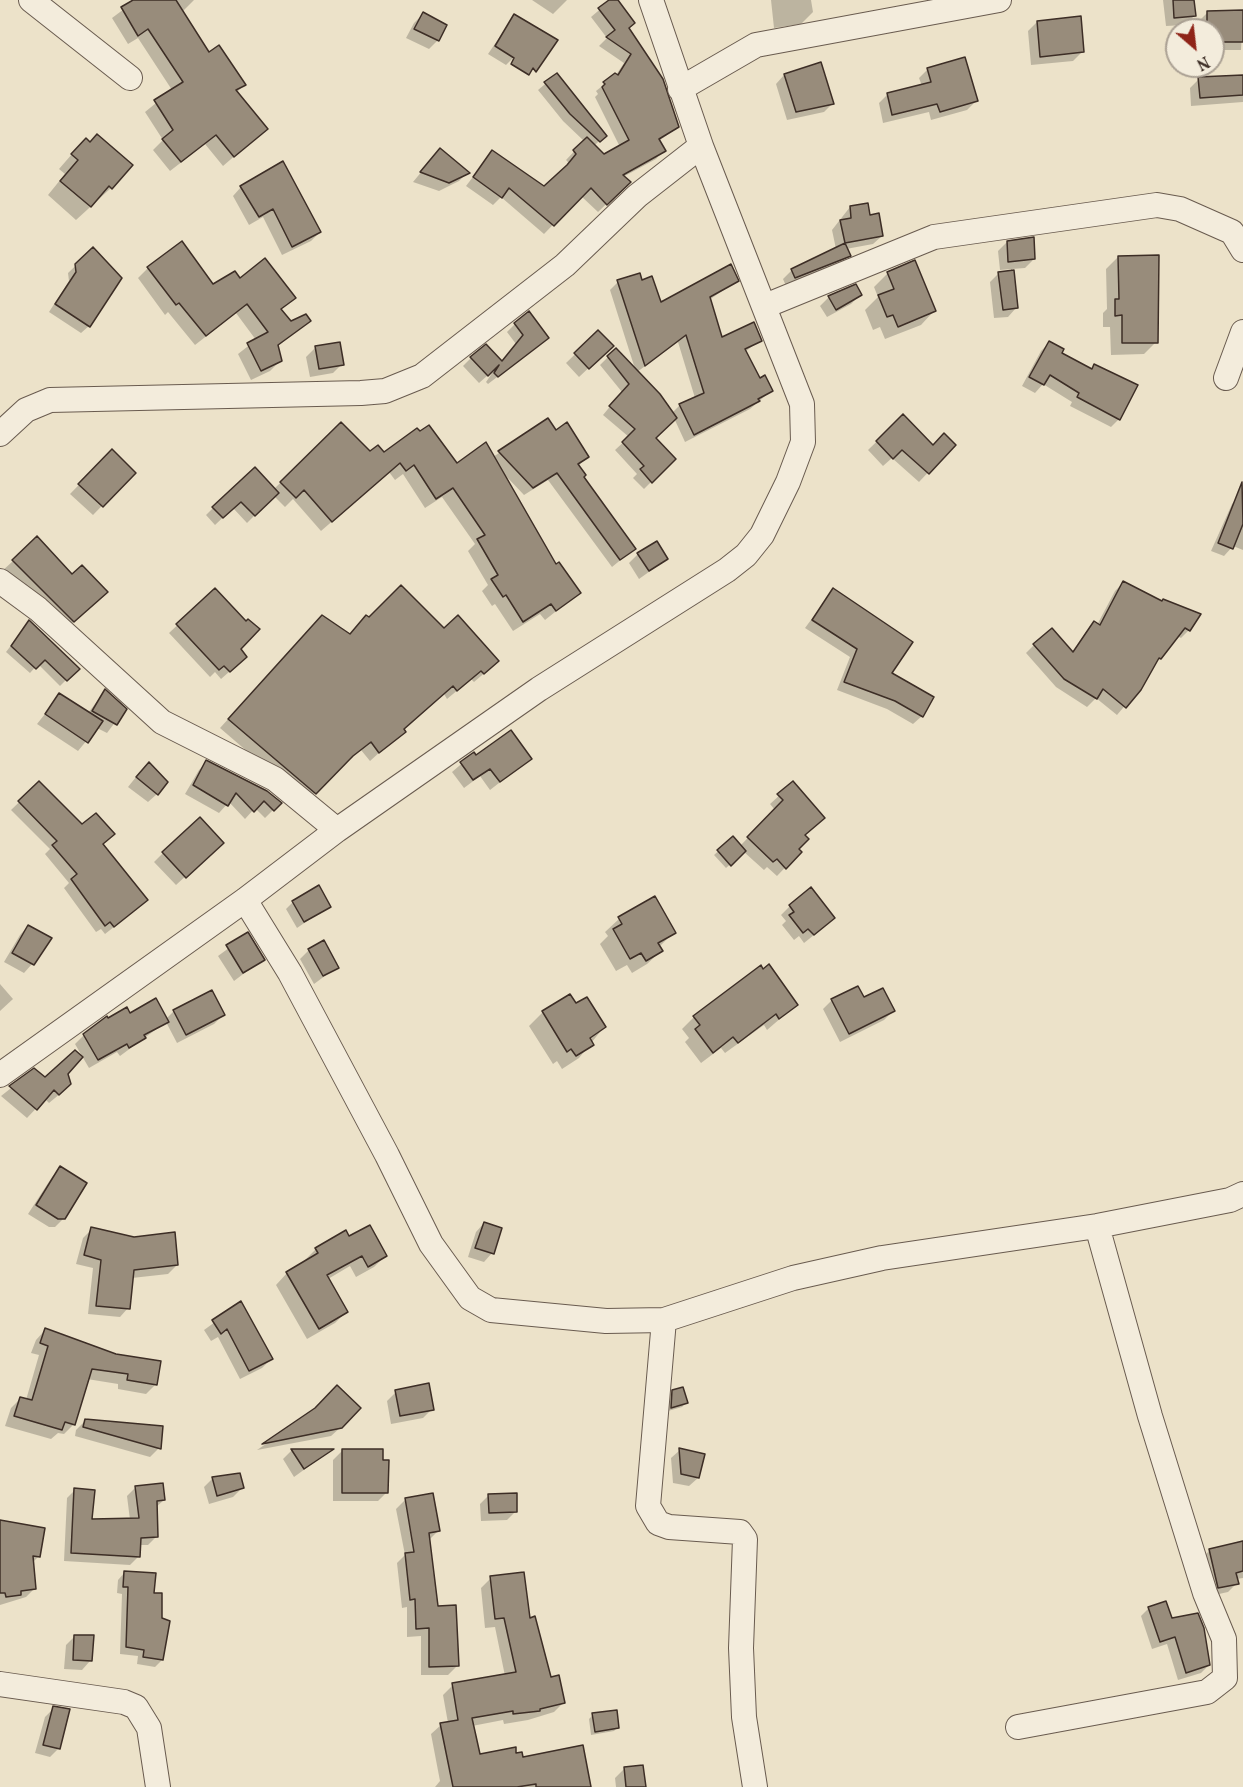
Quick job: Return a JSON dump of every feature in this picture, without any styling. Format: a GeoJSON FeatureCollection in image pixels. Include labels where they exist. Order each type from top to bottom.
{"type":"FeatureCollection","features":[{"type":"Feature","properties":{"kind":"street"},"geometry":{"type":"LineString","coordinates":[[31,0],[130,78]]}},
{"type":"Feature","properties":{"kind":"street"},"geometry":{"type":"LineString","coordinates":[[0,1075],[245,900],[337,830],[539,689],[746,555],[762,535],[788,482],[803,442],[802,404],[701,146],[651,0]]}},
{"type":"Feature","properties":{"kind":"street"},"geometry":{"type":"LineString","coordinates":[[680,89],[756,45],[999,0]]}},
{"type":"Feature","properties":{"kind":"street"},"geometry":{"type":"LineString","coordinates":[[0,434],[26,410],[50,400],[361,393],[385,391],[422,376],[564,265],[637,196],[701,146]]}},
{"type":"Feature","properties":{"kind":"street"},"geometry":{"type":"LineString","coordinates":[[765,306],[934,237],[1157,205],[1180,209],[1232,232],[1243,250]]}},
{"type":"Feature","properties":{"kind":"street"},"geometry":{"type":"LineString","coordinates":[[1226,378],[1243,332]]}},
{"type":"Feature","properties":{"kind":"street"},"geometry":{"type":"LineString","coordinates":[[0,581],[38,609],[162,722],[275,779],[337,830]]}},
{"type":"Feature","properties":{"kind":"street"},"geometry":{"type":"LineString","coordinates":[[245,900],[290,973],[387,1155],[431,1244],[470,1298],[491,1310],[606,1321],[664,1320],[793,1278],[882,1258],[1097,1226],[1230,1200],[1243,1194]]}},
{"type":"Feature","properties":{"kind":"street"},"geometry":{"type":"LineString","coordinates":[[1018,1727],[1207,1692],[1225,1678],[1224,1638],[1205,1593],[1150,1416],[1097,1226]]}},
{"type":"Feature","properties":{"kind":"street"},"geometry":{"type":"LineString","coordinates":[[664,1320],[648,1506],[658,1523],[669,1527],[740,1532],[745,1539],[741,1648],[744,1717],[755,1787]]}},
{"type":"Feature","properties":{"kind":"street"},"geometry":{"type":"LineString","coordinates":[[0,1684],[124,1702],[136,1707],[149,1728],[158,1787]]}},
{"type":"Feature","properties":{"kind":"building"},"geometry":{"type":"Polygon","coordinates":[[[133,0],[176,0],[209,52],[219,45],[246,85],[236,90],[268,129],[234,157],[216,135],[181,162],[162,139],[173,130],[154,100],[183,82],[148,29],[138,36],[121,7],[133,0]]]}},
{"type":"Feature","properties":{"kind":"building"},"geometry":{"type":"Polygon","coordinates":[[[609,0],[618,0],[635,23],[629,28],[663,79],[679,127],[659,139],[666,151],[623,175],[631,182],[607,205],[591,188],[554,226],[509,188],[502,198],[473,177],[492,150],[544,186],[567,165],[576,154],[573,150],[587,137],[604,154],[629,140],[602,87],[605,84],[603,82],[615,73],[618,75],[631,54],[606,37],[615,30],[598,8],[609,0]]]}},
{"type":"Feature","properties":{"kind":"building"},"geometry":{"type":"Polygon","coordinates":[[[1173,0],[1194,0],[1196,16],[1174,18],[1173,0]]]}},
{"type":"Feature","properties":{"kind":"building"},"geometry":{"type":"Polygon","coordinates":[[[1243,10],[1243,42],[1225,42],[1225,18],[1207,18],[1207,11],[1243,10]]]}},
{"type":"Feature","properties":{"kind":"building"},"geometry":{"type":"Polygon","coordinates":[[[423,12],[447,25],[439,41],[414,29],[423,12]]]}},
{"type":"Feature","properties":{"kind":"building"},"geometry":{"type":"Polygon","coordinates":[[[514,14],[558,40],[536,72],[533,68],[529,75],[511,64],[514,58],[495,46],[514,14]]]}},
{"type":"Feature","properties":{"kind":"building"},"geometry":{"type":"Polygon","coordinates":[[[1081,16],[1084,52],[1040,57],[1037,21],[1081,16]]]}},
{"type":"Feature","properties":{"kind":"building"},"geometry":{"type":"Polygon","coordinates":[[[965,57],[978,101],[940,112],[937,104],[892,115],[887,93],[931,82],[927,68],[965,57]]]}},
{"type":"Feature","properties":{"kind":"building"},"geometry":{"type":"Polygon","coordinates":[[[821,62],[834,104],[796,112],[784,74],[821,62]]]}},
{"type":"Feature","properties":{"kind":"building"},"geometry":{"type":"Polygon","coordinates":[[[557,73],[607,136],[600,142],[570,114],[544,82],[557,73]]]}},
{"type":"Feature","properties":{"kind":"building"},"geometry":{"type":"Polygon","coordinates":[[[1243,75],[1243,95],[1200,98],[1198,78],[1225,78],[1225,76],[1243,75]]]}},
{"type":"Feature","properties":{"kind":"building"},"geometry":{"type":"Polygon","coordinates":[[[97,134],[133,165],[112,189],[109,186],[91,207],[60,181],[78,160],[71,154],[86,138],[90,142],[97,134]]]}},
{"type":"Feature","properties":{"kind":"building"},"geometry":{"type":"Polygon","coordinates":[[[440,148],[470,173],[449,183],[420,172],[440,148]]]}},
{"type":"Feature","properties":{"kind":"building"},"geometry":{"type":"Polygon","coordinates":[[[283,161],[321,232],[292,247],[273,209],[259,217],[240,186],[283,161]]]}},
{"type":"Feature","properties":{"kind":"building"},"geometry":{"type":"Polygon","coordinates":[[[868,203],[870,215],[879,213],[883,236],[845,243],[840,220],[851,218],[850,206],[868,203]]]}},
{"type":"Feature","properties":{"kind":"building"},"geometry":{"type":"Polygon","coordinates":[[[1034,237],[1035,259],[1008,262],[1007,241],[1034,237]]]}},
{"type":"Feature","properties":{"kind":"building"},"geometry":{"type":"Polygon","coordinates":[[[182,241],[213,284],[235,271],[240,278],[265,258],[296,298],[281,309],[291,321],[306,314],[311,321],[278,345],[282,361],[261,371],[247,343],[268,332],[247,304],[206,336],[179,303],[176,305],[147,267],[182,241]]]}},
{"type":"Feature","properties":{"kind":"building"},"geometry":{"type":"Polygon","coordinates":[[[845,243],[851,256],[795,278],[791,269],[845,243]]]}},
{"type":"Feature","properties":{"kind":"building"},"geometry":{"type":"Polygon","coordinates":[[[93,247],[122,278],[90,327],[55,304],[76,272],[75,264],[93,247]]]}},
{"type":"Feature","properties":{"kind":"building"},"geometry":{"type":"Polygon","coordinates":[[[1159,255],[1158,343],[1122,343],[1122,315],[1115,316],[1115,299],[1119,299],[1118,256],[1159,255]]]}},
{"type":"Feature","properties":{"kind":"building"},"geometry":{"type":"Polygon","coordinates":[[[915,260],[936,311],[898,327],[893,315],[887,317],[878,295],[894,289],[887,272],[915,260]]]}},
{"type":"Feature","properties":{"kind":"building"},"geometry":{"type":"Polygon","coordinates":[[[731,264],[739,281],[710,297],[722,337],[754,322],[762,341],[745,349],[760,378],[765,375],[773,391],[758,399],[760,401],[694,435],[679,404],[704,393],[686,335],[645,366],[617,280],[640,273],[642,280],[652,276],[661,302],[731,264]]]}},
{"type":"Feature","properties":{"kind":"building"},"geometry":{"type":"Polygon","coordinates":[[[1014,270],[1018,308],[1003,310],[998,272],[1014,270]]]}},
{"type":"Feature","properties":{"kind":"building"},"geometry":{"type":"Polygon","coordinates":[[[856,284],[862,295],[836,310],[828,296],[856,284]]]}},
{"type":"Feature","properties":{"kind":"building"},"geometry":{"type":"Polygon","coordinates":[[[529,311],[549,338],[498,377],[494,373],[499,365],[488,376],[470,357],[486,344],[502,361],[523,335],[514,323],[529,311]]]}},
{"type":"Feature","properties":{"kind":"building"},"geometry":{"type":"Polygon","coordinates":[[[598,330],[614,346],[589,369],[574,353],[598,330]]]}},
{"type":"Feature","properties":{"kind":"building"},"geometry":{"type":"Polygon","coordinates":[[[1049,341],[1064,349],[1062,353],[1092,369],[1094,364],[1138,385],[1120,420],[1077,397],[1079,393],[1050,375],[1044,385],[1029,377],[1049,341]]]}},
{"type":"Feature","properties":{"kind":"building"},"geometry":{"type":"Polygon","coordinates":[[[340,342],[344,365],[319,369],[315,346],[340,342]]]}},
{"type":"Feature","properties":{"kind":"building"},"geometry":{"type":"Polygon","coordinates":[[[616,348],[660,394],[677,418],[656,438],[676,459],[652,483],[640,469],[644,466],[622,442],[635,429],[609,406],[629,384],[607,356],[616,348]]]}},
{"type":"Feature","properties":{"kind":"building"},"geometry":{"type":"Polygon","coordinates":[[[903,414],[933,445],[944,433],[956,445],[929,474],[902,450],[893,459],[876,441],[903,414]]]}},
{"type":"Feature","properties":{"kind":"building"},"geometry":{"type":"Polygon","coordinates":[[[548,418],[556,430],[567,422],[589,457],[578,464],[586,475],[584,477],[636,549],[620,560],[557,473],[533,488],[498,451],[548,418]]]}},
{"type":"Feature","properties":{"kind":"building"},"geometry":{"type":"Polygon","coordinates":[[[341,422],[370,451],[378,445],[384,452],[417,428],[420,431],[429,425],[457,463],[486,442],[556,564],[559,562],[581,593],[556,611],[551,604],[523,622],[506,595],[503,597],[491,579],[498,575],[477,539],[485,535],[453,488],[436,499],[414,465],[406,471],[400,463],[332,522],[304,490],[296,498],[280,482],[341,422]]]}},
{"type":"Feature","properties":{"kind":"building"},"geometry":{"type":"Polygon","coordinates":[[[112,449],[136,473],[103,507],[78,484],[112,449]]]}},
{"type":"Feature","properties":{"kind":"building"},"geometry":{"type":"Polygon","coordinates":[[[255,467],[279,493],[255,516],[241,502],[223,518],[212,507],[255,467]]]}},
{"type":"Feature","properties":{"kind":"building"},"geometry":{"type":"Polygon","coordinates":[[[1242,482],[1243,524],[1233,549],[1218,543],[1242,482]]]}},
{"type":"Feature","properties":{"kind":"building"},"geometry":{"type":"Polygon","coordinates":[[[37,536],[72,574],[82,565],[108,592],[74,622],[12,560],[37,536]]]}},
{"type":"Feature","properties":{"kind":"building"},"geometry":{"type":"Polygon","coordinates":[[[657,541],[668,559],[649,571],[637,553],[657,541]]]}},
{"type":"Feature","properties":{"kind":"building"},"geometry":{"type":"Polygon","coordinates":[[[1123,581],[1162,601],[1163,599],[1201,614],[1190,631],[1185,628],[1161,659],[1159,658],[1141,690],[1126,708],[1103,689],[1097,699],[1064,679],[1033,644],[1052,628],[1073,652],[1094,621],[1100,625],[1123,581]]]}},
{"type":"Feature","properties":{"kind":"building"},"geometry":{"type":"Polygon","coordinates":[[[401,585],[444,628],[458,615],[499,661],[484,674],[481,671],[457,691],[453,686],[404,729],[406,732],[379,753],[371,742],[353,756],[316,794],[228,719],[322,615],[350,634],[366,615],[369,617],[401,585]]]}},
{"type":"Feature","properties":{"kind":"building"},"geometry":{"type":"Polygon","coordinates":[[[215,588],[246,621],[248,619],[260,629],[241,649],[247,657],[230,672],[224,666],[219,670],[176,624],[215,588]]]}},
{"type":"Feature","properties":{"kind":"building"},"geometry":{"type":"Polygon","coordinates":[[[833,588],[913,642],[892,673],[934,697],[923,717],[895,701],[844,682],[857,649],[812,620],[833,588]]]}},
{"type":"Feature","properties":{"kind":"building"},"geometry":{"type":"Polygon","coordinates":[[[29,620],[80,669],[67,681],[45,660],[36,669],[11,646],[29,620]]]}},
{"type":"Feature","properties":{"kind":"building"},"geometry":{"type":"Polygon","coordinates":[[[105,689],[127,709],[117,725],[92,711],[105,689]]]}},
{"type":"Feature","properties":{"kind":"building"},"geometry":{"type":"Polygon","coordinates":[[[59,693],[103,721],[88,743],[45,714],[59,693]]]}},
{"type":"Feature","properties":{"kind":"building"},"geometry":{"type":"Polygon","coordinates":[[[511,730],[532,759],[500,782],[490,769],[473,780],[460,762],[474,752],[476,755],[511,730]]]}},
{"type":"Feature","properties":{"kind":"building"},"geometry":{"type":"Polygon","coordinates":[[[206,760],[267,791],[282,803],[274,811],[264,801],[254,812],[236,793],[228,806],[193,785],[206,760]]]}},
{"type":"Feature","properties":{"kind":"building"},"geometry":{"type":"Polygon","coordinates":[[[149,762],[168,782],[158,795],[136,777],[149,762]]]}},
{"type":"Feature","properties":{"kind":"building"},"geometry":{"type":"Polygon","coordinates":[[[39,781],[82,824],[96,813],[115,834],[103,844],[148,900],[114,927],[110,922],[105,926],[71,879],[77,874],[52,845],[57,841],[18,801],[39,781]]]}},
{"type":"Feature","properties":{"kind":"building"},"geometry":{"type":"Polygon","coordinates":[[[793,781],[825,818],[805,835],[809,839],[799,849],[802,852],[786,869],[777,859],[773,862],[747,837],[783,800],[777,794],[793,781]]]}},
{"type":"Feature","properties":{"kind":"building"},"geometry":{"type":"Polygon","coordinates":[[[200,817],[224,843],[186,878],[162,852],[200,817]]]}},
{"type":"Feature","properties":{"kind":"building"},"geometry":{"type":"Polygon","coordinates":[[[733,836],[746,851],[731,866],[717,850],[733,836]]]}},
{"type":"Feature","properties":{"kind":"building"},"geometry":{"type":"Polygon","coordinates":[[[319,885],[331,907],[304,922],[292,901],[319,885]]]}},
{"type":"Feature","properties":{"kind":"building"},"geometry":{"type":"Polygon","coordinates":[[[811,887],[835,918],[814,935],[808,929],[803,933],[789,915],[794,912],[789,905],[811,887]]]}},
{"type":"Feature","properties":{"kind":"building"},"geometry":{"type":"Polygon","coordinates":[[[655,896],[676,933],[658,943],[663,951],[646,961],[641,953],[630,959],[613,929],[622,924],[618,917],[655,896]]]}},
{"type":"Feature","properties":{"kind":"building"},"geometry":{"type":"Polygon","coordinates":[[[28,925],[52,938],[34,965],[12,953],[28,925]]]}},
{"type":"Feature","properties":{"kind":"building"},"geometry":{"type":"Polygon","coordinates":[[[248,932],[265,960],[243,973],[226,945],[248,932]]]}},
{"type":"Feature","properties":{"kind":"building"},"geometry":{"type":"Polygon","coordinates":[[[324,940],[339,968],[323,976],[308,949],[324,940]]]}},
{"type":"Feature","properties":{"kind":"building"},"geometry":{"type":"Polygon","coordinates":[[[769,964],[798,1005],[779,1019],[776,1014],[738,1043],[733,1037],[713,1053],[695,1029],[700,1025],[693,1016],[761,965],[763,969],[769,964]]]}},
{"type":"Feature","properties":{"kind":"building"},"geometry":{"type":"Polygon","coordinates":[[[858,986],[864,997],[883,988],[895,1011],[849,1034],[831,999],[858,986]]]}},
{"type":"Feature","properties":{"kind":"building"},"geometry":{"type":"Polygon","coordinates":[[[212,990],[225,1015],[186,1035],[173,1010],[212,990]]]}},
{"type":"Feature","properties":{"kind":"building"},"geometry":{"type":"Polygon","coordinates":[[[570,994],[576,1003],[587,997],[606,1027],[590,1038],[594,1045],[576,1056],[571,1049],[567,1052],[542,1011],[570,994]]]}},
{"type":"Feature","properties":{"kind":"building"},"geometry":{"type":"Polygon","coordinates":[[[156,998],[169,1022],[144,1035],[146,1038],[129,1048],[127,1044],[98,1060],[83,1034],[107,1016],[108,1018],[127,1007],[130,1013],[156,998]]]}},
{"type":"Feature","properties":{"kind":"building"},"geometry":{"type":"Polygon","coordinates":[[[75,1050],[83,1057],[68,1074],[71,1084],[59,1095],[54,1090],[37,1110],[9,1086],[34,1068],[45,1077],[75,1050]]]}},
{"type":"Feature","properties":{"kind":"building"},"geometry":{"type":"Polygon","coordinates":[[[60,1166],[87,1183],[65,1219],[58,1219],[36,1205],[60,1166]]]}},
{"type":"Feature","properties":{"kind":"building"},"geometry":{"type":"Polygon","coordinates":[[[484,1222],[502,1228],[494,1254],[475,1248],[484,1222]]]}},
{"type":"Feature","properties":{"kind":"building"},"geometry":{"type":"Polygon","coordinates":[[[370,1225],[387,1256],[368,1267],[362,1256],[327,1275],[348,1312],[319,1329],[286,1272],[318,1253],[315,1248],[346,1230],[349,1236],[370,1225]]]}},
{"type":"Feature","properties":{"kind":"building"},"geometry":{"type":"Polygon","coordinates":[[[91,1227],[134,1237],[175,1232],[178,1265],[134,1270],[130,1309],[96,1306],[101,1260],[84,1255],[91,1227]]]}},
{"type":"Feature","properties":{"kind":"building"},"geometry":{"type":"Polygon","coordinates":[[[241,1301],[273,1359],[249,1371],[227,1329],[221,1334],[212,1320],[241,1301]]]}},
{"type":"Feature","properties":{"kind":"building"},"geometry":{"type":"Polygon","coordinates":[[[45,1328],[116,1354],[161,1361],[157,1385],[127,1380],[128,1374],[92,1369],[75,1425],[65,1422],[62,1430],[14,1416],[20,1397],[32,1400],[48,1346],[40,1343],[45,1328]]]}},
{"type":"Feature","properties":{"kind":"building"},"geometry":{"type":"Polygon","coordinates":[[[429,1383],[434,1410],[400,1416],[395,1390],[429,1383]]]}},
{"type":"Feature","properties":{"kind":"building"},"geometry":{"type":"Polygon","coordinates":[[[337,1385],[361,1408],[342,1428],[262,1444],[315,1408],[337,1385]]]}},
{"type":"Feature","properties":{"kind":"building"},"geometry":{"type":"Polygon","coordinates":[[[683,1387],[688,1403],[671,1408],[672,1390],[683,1387]]]}},
{"type":"Feature","properties":{"kind":"building"},"geometry":{"type":"Polygon","coordinates":[[[85,1419],[163,1426],[161,1449],[83,1427],[85,1419]]]}},
{"type":"Feature","properties":{"kind":"building"},"geometry":{"type":"Polygon","coordinates":[[[679,1448],[705,1454],[699,1478],[681,1474],[679,1448]]]}},
{"type":"Feature","properties":{"kind":"building"},"geometry":{"type":"Polygon","coordinates":[[[291,1449],[334,1449],[304,1469],[291,1449]]]}},
{"type":"Feature","properties":{"kind":"building"},"geometry":{"type":"Polygon","coordinates":[[[342,1449],[383,1449],[383,1460],[389,1460],[388,1493],[342,1493],[342,1449]]]}},
{"type":"Feature","properties":{"kind":"building"},"geometry":{"type":"Polygon","coordinates":[[[240,1473],[244,1488],[217,1496],[212,1477],[240,1473]]]}},
{"type":"Feature","properties":{"kind":"building"},"geometry":{"type":"Polygon","coordinates":[[[163,1483],[165,1500],[157,1501],[158,1537],[141,1538],[140,1557],[71,1553],[74,1488],[95,1490],[92,1519],[139,1518],[135,1486],[163,1483]]]}},
{"type":"Feature","properties":{"kind":"building"},"geometry":{"type":"Polygon","coordinates":[[[433,1493],[440,1531],[429,1533],[438,1606],[456,1605],[459,1666],[429,1667],[429,1628],[416,1629],[415,1599],[410,1600],[405,1553],[414,1552],[405,1498],[433,1493]]]}},
{"type":"Feature","properties":{"kind":"building"},"geometry":{"type":"Polygon","coordinates":[[[517,1493],[517,1512],[489,1513],[488,1494],[517,1493]]]}},
{"type":"Feature","properties":{"kind":"building"},"geometry":{"type":"Polygon","coordinates":[[[0,1520],[45,1528],[40,1557],[33,1556],[36,1589],[21,1591],[21,1595],[6,1597],[5,1593],[0,1593],[0,1520]]]}},
{"type":"Feature","properties":{"kind":"building"},"geometry":{"type":"Polygon","coordinates":[[[1243,1541],[1243,1571],[1236,1573],[1239,1584],[1218,1588],[1209,1549],[1243,1541]]]}},
{"type":"Feature","properties":{"kind":"building"},"geometry":{"type":"Polygon","coordinates":[[[124,1571],[156,1573],[154,1593],[162,1593],[162,1618],[170,1621],[163,1660],[143,1657],[144,1650],[126,1647],[128,1587],[123,1587],[124,1571]]]}},
{"type":"Feature","properties":{"kind":"building"},"geometry":{"type":"Polygon","coordinates":[[[524,1572],[530,1618],[535,1616],[551,1677],[559,1675],[565,1703],[540,1709],[540,1711],[513,1714],[513,1711],[472,1718],[480,1754],[516,1747],[516,1753],[522,1752],[523,1757],[583,1745],[591,1787],[536,1787],[536,1784],[517,1787],[453,1787],[440,1723],[458,1720],[452,1683],[516,1672],[504,1618],[495,1619],[490,1576],[524,1572]]]}},
{"type":"Feature","properties":{"kind":"building"},"geometry":{"type":"Polygon","coordinates":[[[1166,1601],[1172,1618],[1198,1613],[1204,1628],[1210,1665],[1186,1673],[1175,1637],[1160,1642],[1148,1607],[1166,1601]]]}},
{"type":"Feature","properties":{"kind":"building"},"geometry":{"type":"Polygon","coordinates":[[[74,1635],[94,1635],[92,1661],[73,1660],[74,1635]]]}},
{"type":"Feature","properties":{"kind":"building"},"geometry":{"type":"Polygon","coordinates":[[[53,1706],[70,1709],[60,1749],[43,1745],[53,1706]]]}},
{"type":"Feature","properties":{"kind":"building"},"geometry":{"type":"Polygon","coordinates":[[[617,1710],[619,1728],[595,1732],[592,1713],[617,1710]]]}},
{"type":"Feature","properties":{"kind":"building"},"geometry":{"type":"Polygon","coordinates":[[[643,1765],[646,1787],[626,1787],[624,1767],[643,1765]]]}}]}
